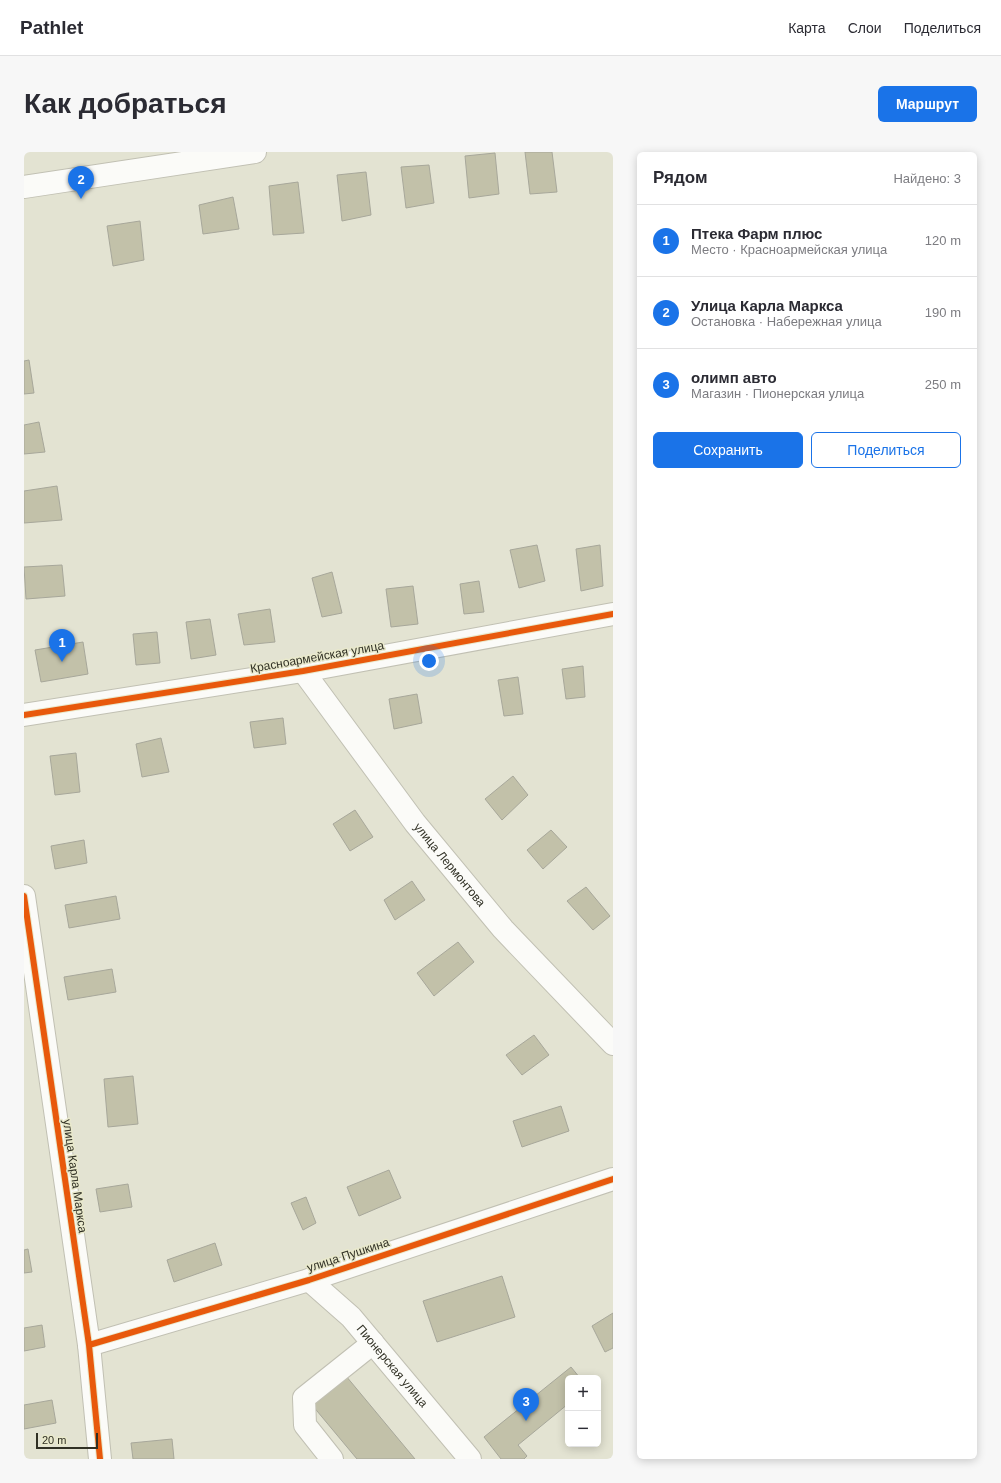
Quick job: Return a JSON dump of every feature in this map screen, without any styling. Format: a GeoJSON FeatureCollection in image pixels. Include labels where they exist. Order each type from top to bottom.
{"type":"FeatureCollection","features":[{"type":"Feature","properties":{"kind":"street"},"geometry":{"type":"LineString","coordinates":[[24,186],[255,152]]}},
{"type":"Feature","properties":{"kind":"street","name":"Красноармейская улица"},"geometry":{"type":"LineString","coordinates":[[24,715],[303,671],[613,614]]}},
{"type":"Feature","properties":{"kind":"street","name":"улица Лермонтова"},"geometry":{"type":"LineString","coordinates":[[303,671],[415,823],[503,929],[613,1044]]}},
{"type":"Feature","properties":{"kind":"street","name":"улица Карла Маркса"},"geometry":{"type":"LineString","coordinates":[[24,896],[89,1345],[100,1459]]}},
{"type":"Feature","properties":{"kind":"street","name":"улица Пушкина"},"geometry":{"type":"LineString","coordinates":[[89,1345],[308,1280],[613,1179]]}},
{"type":"Feature","properties":{"kind":"street","name":"Пионерская улица"},"geometry":{"type":"LineString","coordinates":[[308,1280],[351,1317],[470,1459]]}},
{"type":"Feature","properties":{"kind":"street"},"geometry":{"type":"LineString","coordinates":[[332,1459],[305,1426],[304,1398],[373,1343]]}},
{"type":"Feature","properties":{"kind":"building"},"geometry":{"type":"Polygon","coordinates":[[[525,152],[552,152],[557,192],[530,194],[525,152]]]}},
{"type":"Feature","properties":{"kind":"building"},"geometry":{"type":"Polygon","coordinates":[[[495,153],[499,194],[469,198],[465,156],[495,153]]]}},
{"type":"Feature","properties":{"kind":"building"},"geometry":{"type":"Polygon","coordinates":[[[429,165],[434,203],[406,208],[401,167],[429,165]]]}},
{"type":"Feature","properties":{"kind":"building"},"geometry":{"type":"Polygon","coordinates":[[[366,172],[371,215],[342,221],[337,175],[366,172]]]}},
{"type":"Feature","properties":{"kind":"building"},"geometry":{"type":"Polygon","coordinates":[[[298,182],[304,233],[273,235],[269,186],[298,182]]]}},
{"type":"Feature","properties":{"kind":"building"},"geometry":{"type":"Polygon","coordinates":[[[233,197],[239,229],[203,234],[199,205],[233,197]]]}},
{"type":"Feature","properties":{"kind":"building"},"geometry":{"type":"Polygon","coordinates":[[[140,221],[144,260],[113,266],[107,226],[140,221]]]}},
{"type":"Feature","properties":{"kind":"building"},"geometry":{"type":"Polygon","coordinates":[[[29,360],[34,393],[24,394],[24,361],[29,360]]]}},
{"type":"Feature","properties":{"kind":"building"},"geometry":{"type":"Polygon","coordinates":[[[39,422],[45,452],[24,454],[24,425],[39,422]]]}},
{"type":"Feature","properties":{"kind":"building"},"geometry":{"type":"Polygon","coordinates":[[[57,486],[62,520],[24,523],[24,491],[57,486]]]}},
{"type":"Feature","properties":{"kind":"building"},"geometry":{"type":"Polygon","coordinates":[[[537,545],[545,581],[519,588],[510,550],[537,545]]]}},
{"type":"Feature","properties":{"kind":"building"},"geometry":{"type":"Polygon","coordinates":[[[600,545],[603,586],[581,591],[576,549],[600,545]]]}},
{"type":"Feature","properties":{"kind":"building"},"geometry":{"type":"Polygon","coordinates":[[[62,565],[65,596],[26,599],[24,567],[62,565]]]}},
{"type":"Feature","properties":{"kind":"building"},"geometry":{"type":"Polygon","coordinates":[[[332,572],[342,613],[322,617],[312,578],[332,572]]]}},
{"type":"Feature","properties":{"kind":"building"},"geometry":{"type":"Polygon","coordinates":[[[479,581],[484,612],[464,614],[460,584],[479,581]]]}},
{"type":"Feature","properties":{"kind":"building"},"geometry":{"type":"Polygon","coordinates":[[[413,586],[418,624],[391,627],[386,589],[413,586]]]}},
{"type":"Feature","properties":{"kind":"building"},"geometry":{"type":"Polygon","coordinates":[[[270,609],[275,642],[244,645],[238,614],[270,609]]]}},
{"type":"Feature","properties":{"kind":"building"},"geometry":{"type":"Polygon","coordinates":[[[210,619],[216,655],[191,659],[186,622],[210,619]]]}},
{"type":"Feature","properties":{"kind":"building"},"geometry":{"type":"Polygon","coordinates":[[[157,632],[160,663],[136,665],[133,634],[157,632]]]}},
{"type":"Feature","properties":{"kind":"building"},"geometry":{"type":"Polygon","coordinates":[[[83,642],[88,674],[41,682],[35,650],[83,642]]]}},
{"type":"Feature","properties":{"kind":"building"},"geometry":{"type":"Polygon","coordinates":[[[583,666],[585,697],[566,699],[562,669],[583,666]]]}},
{"type":"Feature","properties":{"kind":"building"},"geometry":{"type":"Polygon","coordinates":[[[518,677],[523,714],[504,716],[498,680],[518,677]]]}},
{"type":"Feature","properties":{"kind":"building"},"geometry":{"type":"Polygon","coordinates":[[[417,694],[422,723],[394,729],[389,699],[417,694]]]}},
{"type":"Feature","properties":{"kind":"building"},"geometry":{"type":"Polygon","coordinates":[[[283,718],[286,744],[254,748],[250,722],[283,718]]]}},
{"type":"Feature","properties":{"kind":"building"},"geometry":{"type":"Polygon","coordinates":[[[161,738],[169,772],[142,777],[136,744],[161,738]]]}},
{"type":"Feature","properties":{"kind":"building"},"geometry":{"type":"Polygon","coordinates":[[[76,753],[80,792],[55,795],[50,756],[76,753]]]}},
{"type":"Feature","properties":{"kind":"building"},"geometry":{"type":"Polygon","coordinates":[[[513,776],[528,795],[502,820],[485,799],[513,776]]]}},
{"type":"Feature","properties":{"kind":"building"},"geometry":{"type":"Polygon","coordinates":[[[355,810],[373,837],[350,851],[333,824],[355,810]]]}},
{"type":"Feature","properties":{"kind":"building"},"geometry":{"type":"Polygon","coordinates":[[[551,830],[567,847],[543,869],[527,850],[551,830]]]}},
{"type":"Feature","properties":{"kind":"building"},"geometry":{"type":"Polygon","coordinates":[[[84,840],[87,863],[55,869],[51,846],[84,840]]]}},
{"type":"Feature","properties":{"kind":"building"},"geometry":{"type":"Polygon","coordinates":[[[412,881],[425,900],[395,920],[384,900],[412,881]]]}},
{"type":"Feature","properties":{"kind":"building"},"geometry":{"type":"Polygon","coordinates":[[[586,887],[610,916],[593,930],[567,901],[586,887]]]}},
{"type":"Feature","properties":{"kind":"building"},"geometry":{"type":"Polygon","coordinates":[[[116,896],[120,919],[69,928],[65,905],[116,896]]]}},
{"type":"Feature","properties":{"kind":"building"},"geometry":{"type":"Polygon","coordinates":[[[458,942],[474,962],[434,996],[417,973],[458,942]]]}},
{"type":"Feature","properties":{"kind":"building"},"geometry":{"type":"Polygon","coordinates":[[[112,969],[116,992],[68,1000],[64,977],[112,969]]]}},
{"type":"Feature","properties":{"kind":"building"},"geometry":{"type":"Polygon","coordinates":[[[534,1035],[549,1055],[522,1075],[506,1055],[534,1035]]]}},
{"type":"Feature","properties":{"kind":"building"},"geometry":{"type":"Polygon","coordinates":[[[133,1076],[138,1124],[108,1127],[104,1079],[133,1076]]]}},
{"type":"Feature","properties":{"kind":"building"},"geometry":{"type":"Polygon","coordinates":[[[561,1106],[569,1131],[522,1147],[513,1121],[561,1106]]]}},
{"type":"Feature","properties":{"kind":"building"},"geometry":{"type":"Polygon","coordinates":[[[389,1170],[401,1198],[359,1216],[347,1187],[389,1170]]]}},
{"type":"Feature","properties":{"kind":"building"},"geometry":{"type":"Polygon","coordinates":[[[128,1184],[132,1207],[100,1212],[96,1189],[128,1184]]]}},
{"type":"Feature","properties":{"kind":"building"},"geometry":{"type":"Polygon","coordinates":[[[306,1197],[316,1223],[303,1230],[291,1203],[306,1197]]]}},
{"type":"Feature","properties":{"kind":"building"},"geometry":{"type":"Polygon","coordinates":[[[215,1243],[222,1265],[174,1282],[167,1260],[215,1243]]]}},
{"type":"Feature","properties":{"kind":"building"},"geometry":{"type":"Polygon","coordinates":[[[28,1249],[32,1272],[24,1273],[24,1250],[28,1249]]]}},
{"type":"Feature","properties":{"kind":"building"},"geometry":{"type":"Polygon","coordinates":[[[502,1276],[515,1317],[437,1342],[423,1301],[502,1276]]]}},
{"type":"Feature","properties":{"kind":"building"},"geometry":{"type":"Polygon","coordinates":[[[613,1313],[613,1348],[605,1352],[592,1326],[613,1313]]]}},
{"type":"Feature","properties":{"kind":"building"},"geometry":{"type":"Polygon","coordinates":[[[42,1325],[45,1347],[24,1351],[24,1328],[42,1325]]]}},
{"type":"Feature","properties":{"kind":"building"},"geometry":{"type":"Polygon","coordinates":[[[571,1367],[578,1375],[565,1375],[565,1406],[518,1445],[527,1456],[524,1459],[501,1459],[484,1437],[571,1367]]]}},
{"type":"Feature","properties":{"kind":"building"},"geometry":{"type":"Polygon","coordinates":[[[346,1376],[415,1459],[357,1459],[312,1405],[346,1376]]]}},
{"type":"Feature","properties":{"kind":"building"},"geometry":{"type":"Polygon","coordinates":[[[52,1400],[56,1423],[24,1429],[24,1405],[52,1400]]]}},
{"type":"Feature","properties":{"kind":"building"},"geometry":{"type":"Polygon","coordinates":[[[172,1439],[174,1459],[133,1459],[131,1443],[172,1439]]]}},
{"type":"Feature","properties":{"kind":"cycle path"},"geometry":{"type":"LineString","coordinates":[[24,715],[303,671],[613,614]]}},
{"type":"Feature","properties":{"kind":"cycle path"},"geometry":{"type":"LineString","coordinates":[[24,896],[89,1345],[100,1459]]}},
{"type":"Feature","properties":{"kind":"cycle path"},"geometry":{"type":"LineString","coordinates":[[89,1345],[309,1280],[613,1179]]}},
{"type":"Feature","properties":{"kind":"place","name":"Улица Карла Маркса"},"geometry":{"type":"Point","coordinates":[81,199]}},
{"type":"Feature","properties":{"kind":"place","name":"Птека Фарм плюс"},"geometry":{"type":"Point","coordinates":[62,662]}},
{"type":"Feature","properties":{"kind":"place","name":"олимп авто"},"geometry":{"type":"Point","coordinates":[526,1421]}}]}
